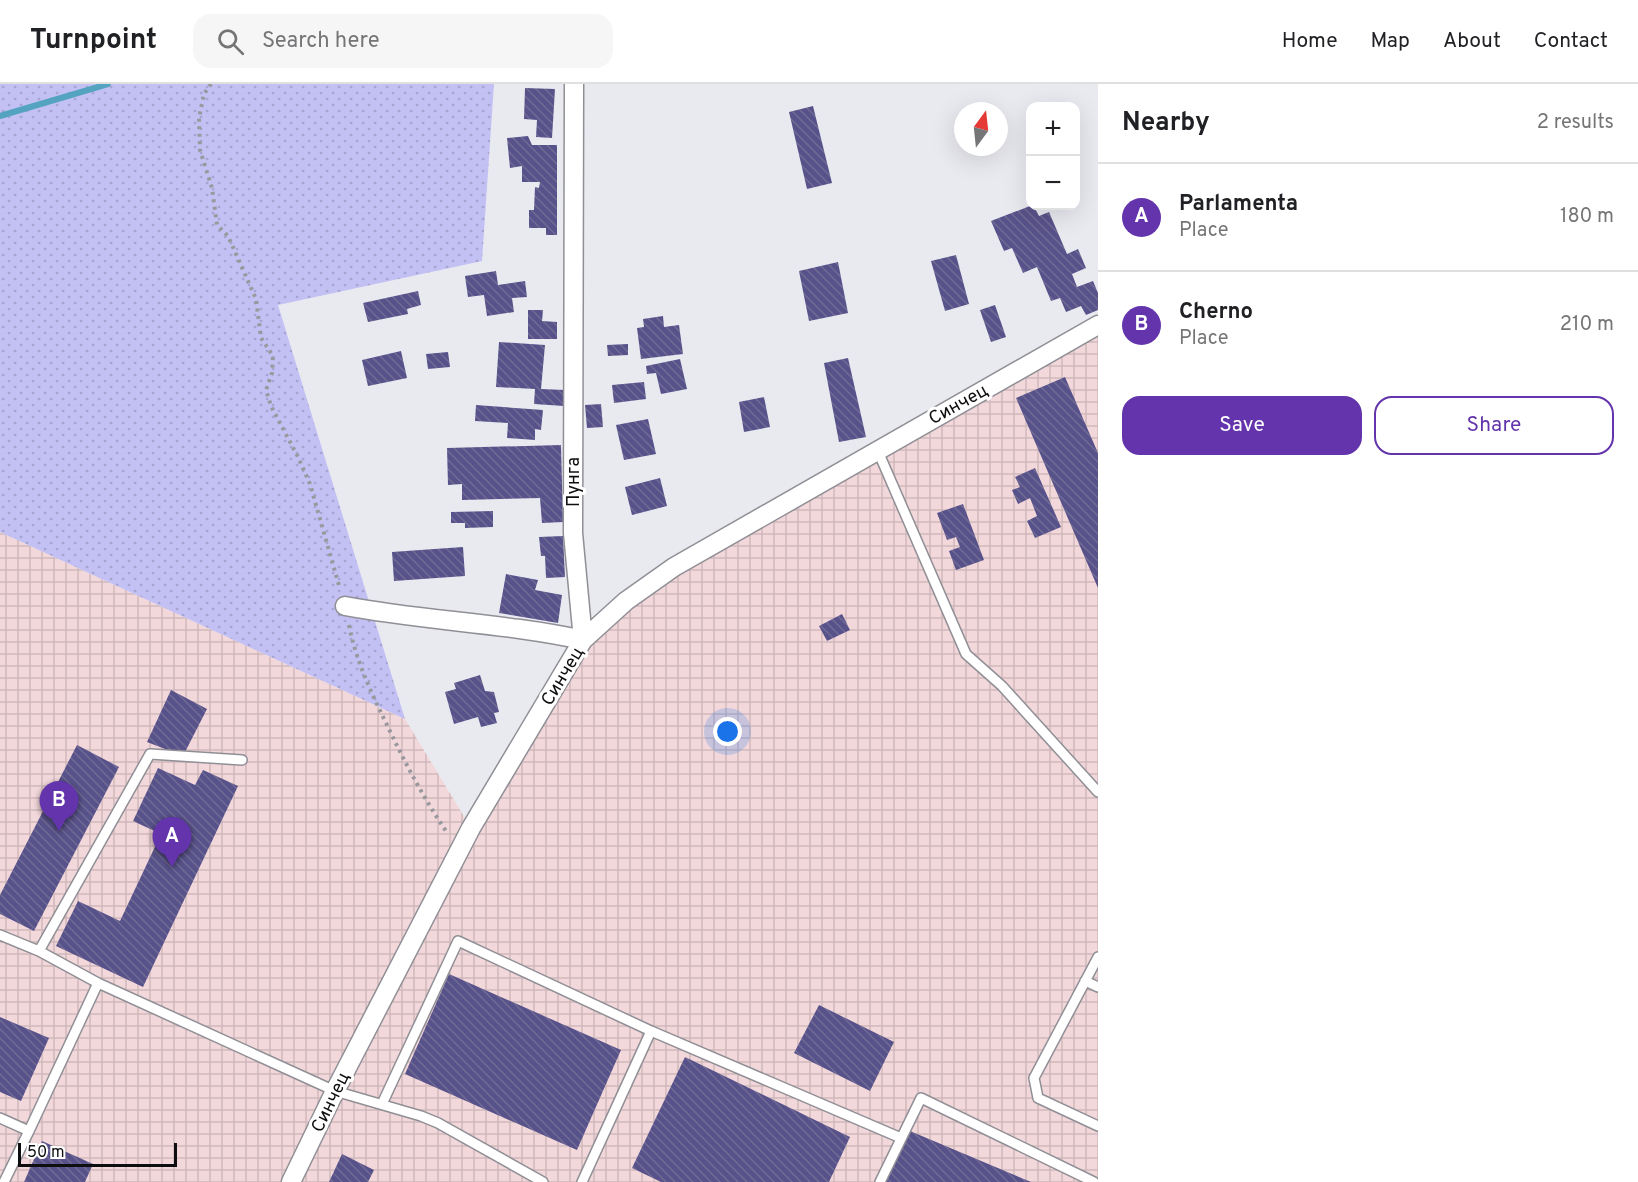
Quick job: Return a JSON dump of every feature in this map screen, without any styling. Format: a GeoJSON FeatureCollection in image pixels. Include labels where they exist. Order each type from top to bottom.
{"type":"FeatureCollection","features":[{"type":"Feature","properties":{"kind":"street","name":"Пунга"},"geometry":{"type":"LineString","coordinates":[[574,84],[573,533],[583,640]]}},
{"type":"Feature","properties":{"kind":"street","name":"Синчец"},"geometry":{"type":"LineString","coordinates":[[291,1182],[335,1091],[460,851],[583,640],[626,601],[674,567],[877,449],[1098,326]]}},
{"type":"Feature","properties":{"kind":"street"},"geometry":{"type":"LineString","coordinates":[[345,606],[390,615],[540,631],[583,640]]}},
{"type":"Feature","properties":{"kind":"lane"},"geometry":{"type":"LineString","coordinates":[[877,449],[966,654],[1002,686],[1098,792]]}},
{"type":"Feature","properties":{"kind":"lane"},"geometry":{"type":"LineString","coordinates":[[39,951],[150,754],[242,760]]}},
{"type":"Feature","properties":{"kind":"lane"},"geometry":{"type":"LineString","coordinates":[[0,935],[39,951],[98,983],[335,1091],[438,1123],[543,1182]]}},
{"type":"Feature","properties":{"kind":"lane"},"geometry":{"type":"LineString","coordinates":[[382,1104],[458,941],[651,1031],[901,1138]]}},
{"type":"Feature","properties":{"kind":"lane"},"geometry":{"type":"LineString","coordinates":[[1098,957],[1034,1078],[1038,1098],[1098,1126]]}},
{"type":"Feature","properties":{"kind":"lane"},"geometry":{"type":"LineString","coordinates":[[1085,981],[1098,987]]}},
{"type":"Feature","properties":{"kind":"lane"},"geometry":{"type":"LineString","coordinates":[[4,1182],[98,983]]}},
{"type":"Feature","properties":{"kind":"lane"},"geometry":{"type":"LineString","coordinates":[[582,1182],[651,1031]]}},
{"type":"Feature","properties":{"kind":"lane"},"geometry":{"type":"LineString","coordinates":[[880,1182],[921,1098],[1094,1182]]}},
{"type":"Feature","properties":{"kind":"lane"},"geometry":{"type":"LineString","coordinates":[[0,1118],[28,1131]]}},
{"type":"Feature","properties":{"kind":"path"},"geometry":{"type":"LineString","coordinates":[[211,84],[204,94],[199,118],[200,150],[212,188],[217,225],[228,236],[256,299],[261,338],[273,356],[272,373],[266,390],[271,406],[310,484],[345,606],[352,643],[362,672],[414,780],[460,851]]}},
{"type":"Feature","properties":{"kind":"shaded area"},"geometry":{"type":"Polygon","coordinates":[[[0,84],[494,84],[482,261],[278,305],[405,719],[0,532],[0,84]]]}},
{"type":"Feature","properties":{"kind":"shaded area"},"geometry":{"type":"Polygon","coordinates":[[[1098,325],[1098,1182],[0,1182],[0,532],[405,719],[471,828],[583,640],[626,601],[1098,325]]]}},
{"type":"Feature","properties":{"kind":"building"},"geometry":{"type":"Polygon","coordinates":[[[525,88],[555,89],[552,138],[536,137],[537,120],[524,119],[525,88]]]}},
{"type":"Feature","properties":{"kind":"building"},"geometry":{"type":"Polygon","coordinates":[[[813,106],[832,183],[807,189],[789,112],[813,106]]]}},
{"type":"Feature","properties":{"kind":"building"},"geometry":{"type":"Polygon","coordinates":[[[528,136],[532,145],[557,145],[557,235],[546,235],[546,228],[529,228],[529,210],[534,210],[535,187],[539,188],[540,182],[522,182],[522,166],[510,168],[507,138],[528,136]]]}},
{"type":"Feature","properties":{"kind":"building"},"geometry":{"type":"Polygon","coordinates":[[[1026,208],[1026,210],[1036,210],[1039,216],[1049,212],[1067,254],[1078,249],[1086,268],[1072,274],[1077,287],[1093,281],[1098,293],[1098,310],[1086,315],[1081,306],[1066,312],[1060,298],[1051,301],[1037,267],[1023,273],[1012,248],[1004,251],[991,221],[1026,208]]]}},
{"type":"Feature","properties":{"kind":"building"},"geometry":{"type":"Polygon","coordinates":[[[956,255],[969,304],[945,311],[931,261],[956,255]]]}},
{"type":"Feature","properties":{"kind":"building"},"geometry":{"type":"Polygon","coordinates":[[[838,262],[848,313],[809,321],[799,271],[838,262]]]}},
{"type":"Feature","properties":{"kind":"building"},"geometry":{"type":"Polygon","coordinates":[[[496,271],[498,285],[525,281],[527,297],[512,298],[514,312],[487,316],[484,295],[468,297],[465,276],[496,271]]]}},
{"type":"Feature","properties":{"kind":"building"},"geometry":{"type":"Polygon","coordinates":[[[418,291],[421,305],[407,309],[408,314],[368,322],[363,303],[418,291]]]}},
{"type":"Feature","properties":{"kind":"building"},"geometry":{"type":"Polygon","coordinates":[[[995,305],[1006,337],[991,342],[980,310],[995,305]]]}},
{"type":"Feature","properties":{"kind":"building"},"geometry":{"type":"Polygon","coordinates":[[[528,310],[543,310],[542,321],[557,322],[557,339],[528,339],[528,310]]]}},
{"type":"Feature","properties":{"kind":"building"},"geometry":{"type":"Polygon","coordinates":[[[663,316],[664,327],[679,325],[683,354],[641,359],[637,328],[644,327],[643,319],[663,316]]]}},
{"type":"Feature","properties":{"kind":"building"},"geometry":{"type":"Polygon","coordinates":[[[499,342],[545,345],[541,389],[565,390],[564,406],[534,404],[535,389],[496,387],[499,342]]]}},
{"type":"Feature","properties":{"kind":"building"},"geometry":{"type":"Polygon","coordinates":[[[628,344],[628,355],[608,356],[607,345],[628,344]]]}},
{"type":"Feature","properties":{"kind":"building"},"geometry":{"type":"Polygon","coordinates":[[[401,351],[407,378],[368,386],[362,360],[401,351]]]}},
{"type":"Feature","properties":{"kind":"building"},"geometry":{"type":"Polygon","coordinates":[[[448,352],[450,367],[428,369],[426,354],[448,352]]]}},
{"type":"Feature","properties":{"kind":"building"},"geometry":{"type":"Polygon","coordinates":[[[848,358],[866,437],[839,442],[824,363],[848,358]]]}},
{"type":"Feature","properties":{"kind":"building"},"geometry":{"type":"Polygon","coordinates":[[[680,359],[687,389],[661,394],[656,373],[647,374],[646,366],[680,359]]]}},
{"type":"Feature","properties":{"kind":"building"},"geometry":{"type":"Polygon","coordinates":[[[1065,377],[1098,453],[1098,588],[1016,398],[1065,377]]]}},
{"type":"Feature","properties":{"kind":"building"},"geometry":{"type":"Polygon","coordinates":[[[644,382],[646,399],[614,403],[612,385],[644,382]]]}},
{"type":"Feature","properties":{"kind":"building"},"geometry":{"type":"Polygon","coordinates":[[[764,397],[770,427],[744,432],[739,402],[764,397]]]}},
{"type":"Feature","properties":{"kind":"building"},"geometry":{"type":"Polygon","coordinates":[[[601,404],[603,427],[587,428],[585,405],[601,404]]]}},
{"type":"Feature","properties":{"kind":"building"},"geometry":{"type":"Polygon","coordinates":[[[476,405],[543,410],[541,430],[535,429],[535,440],[507,438],[508,423],[475,421],[476,405]]]}},
{"type":"Feature","properties":{"kind":"building"},"geometry":{"type":"Polygon","coordinates":[[[648,419],[656,454],[624,460],[616,425],[648,419]]]}},
{"type":"Feature","properties":{"kind":"building"},"geometry":{"type":"Polygon","coordinates":[[[561,445],[563,522],[542,523],[540,498],[462,500],[462,484],[448,485],[447,448],[561,445]]]}},
{"type":"Feature","properties":{"kind":"building"},"geometry":{"type":"Polygon","coordinates":[[[1035,468],[1061,527],[1035,538],[1027,521],[1037,516],[1030,498],[1018,504],[1012,490],[1020,487],[1015,477],[1035,468]]]}},
{"type":"Feature","properties":{"kind":"building"},"geometry":{"type":"Polygon","coordinates":[[[660,478],[667,506],[632,515],[625,487],[660,478]]]}},
{"type":"Feature","properties":{"kind":"building"},"geometry":{"type":"Polygon","coordinates":[[[963,504],[984,560],[956,570],[949,551],[960,547],[956,537],[947,540],[937,513],[963,504]]]}},
{"type":"Feature","properties":{"kind":"building"},"geometry":{"type":"Polygon","coordinates":[[[493,511],[493,527],[465,528],[465,523],[451,523],[451,512],[493,511]]]}},
{"type":"Feature","properties":{"kind":"building"},"geometry":{"type":"Polygon","coordinates":[[[563,536],[565,577],[546,578],[545,556],[541,556],[539,537],[563,536]]]}},
{"type":"Feature","properties":{"kind":"building"},"geometry":{"type":"Polygon","coordinates":[[[463,547],[465,576],[394,581],[392,552],[463,547]]]}},
{"type":"Feature","properties":{"kind":"building"},"geometry":{"type":"Polygon","coordinates":[[[506,574],[538,580],[535,590],[562,595],[558,623],[499,613],[506,574]]]}},
{"type":"Feature","properties":{"kind":"building"},"geometry":{"type":"Polygon","coordinates":[[[842,614],[850,630],[827,641],[819,626],[842,614]]]}},
{"type":"Feature","properties":{"kind":"building"},"geometry":{"type":"Polygon","coordinates":[[[480,675],[485,691],[494,692],[499,712],[494,713],[497,723],[481,727],[478,717],[454,724],[445,692],[456,689],[454,683],[480,675]]]}},
{"type":"Feature","properties":{"kind":"building"},"geometry":{"type":"Polygon","coordinates":[[[171,690],[207,709],[183,756],[147,742],[171,690]]]}},
{"type":"Feature","properties":{"kind":"building"},"geometry":{"type":"Polygon","coordinates":[[[77,745],[119,767],[34,931],[0,914],[0,895],[77,745]]]}},
{"type":"Feature","properties":{"kind":"building"},"geometry":{"type":"Polygon","coordinates":[[[158,768],[195,785],[203,770],[238,786],[143,987],[56,946],[78,901],[120,921],[161,834],[133,821],[158,768]]]}},
{"type":"Feature","properties":{"kind":"building"},"geometry":{"type":"Polygon","coordinates":[[[449,974],[621,1050],[577,1150],[405,1074],[449,974]]]}},
{"type":"Feature","properties":{"kind":"building"},"geometry":{"type":"Polygon","coordinates":[[[819,1005],[894,1042],[870,1091],[794,1053],[819,1005]]]}},
{"type":"Feature","properties":{"kind":"building"},"geometry":{"type":"Polygon","coordinates":[[[0,1017],[49,1038],[21,1101],[0,1092],[0,1017]]]}},
{"type":"Feature","properties":{"kind":"building"},"geometry":{"type":"Polygon","coordinates":[[[685,1057],[850,1137],[829,1182],[661,1182],[632,1168],[685,1057]]]}},
{"type":"Feature","properties":{"kind":"building"},"geometry":{"type":"Polygon","coordinates":[[[910,1131],[1031,1182],[886,1182],[910,1131]]]}},
{"type":"Feature","properties":{"kind":"building"},"geometry":{"type":"Polygon","coordinates":[[[42,1141],[93,1164],[85,1182],[24,1182],[42,1141]]]}},
{"type":"Feature","properties":{"kind":"building"},"geometry":{"type":"Polygon","coordinates":[[[342,1154],[374,1170],[368,1182],[329,1182],[342,1154]]]}},
{"type":"Feature","properties":{"kind":"waterway"},"geometry":{"type":"LineString","coordinates":[[0,116],[108,84]]}},
{"type":"Feature","properties":{"kind":"place","name":"Cherno"},"geometry":{"type":"Point","coordinates":[59,831]}},
{"type":"Feature","properties":{"kind":"place","name":"Parlamenta"},"geometry":{"type":"Point","coordinates":[172,867]}}]}
